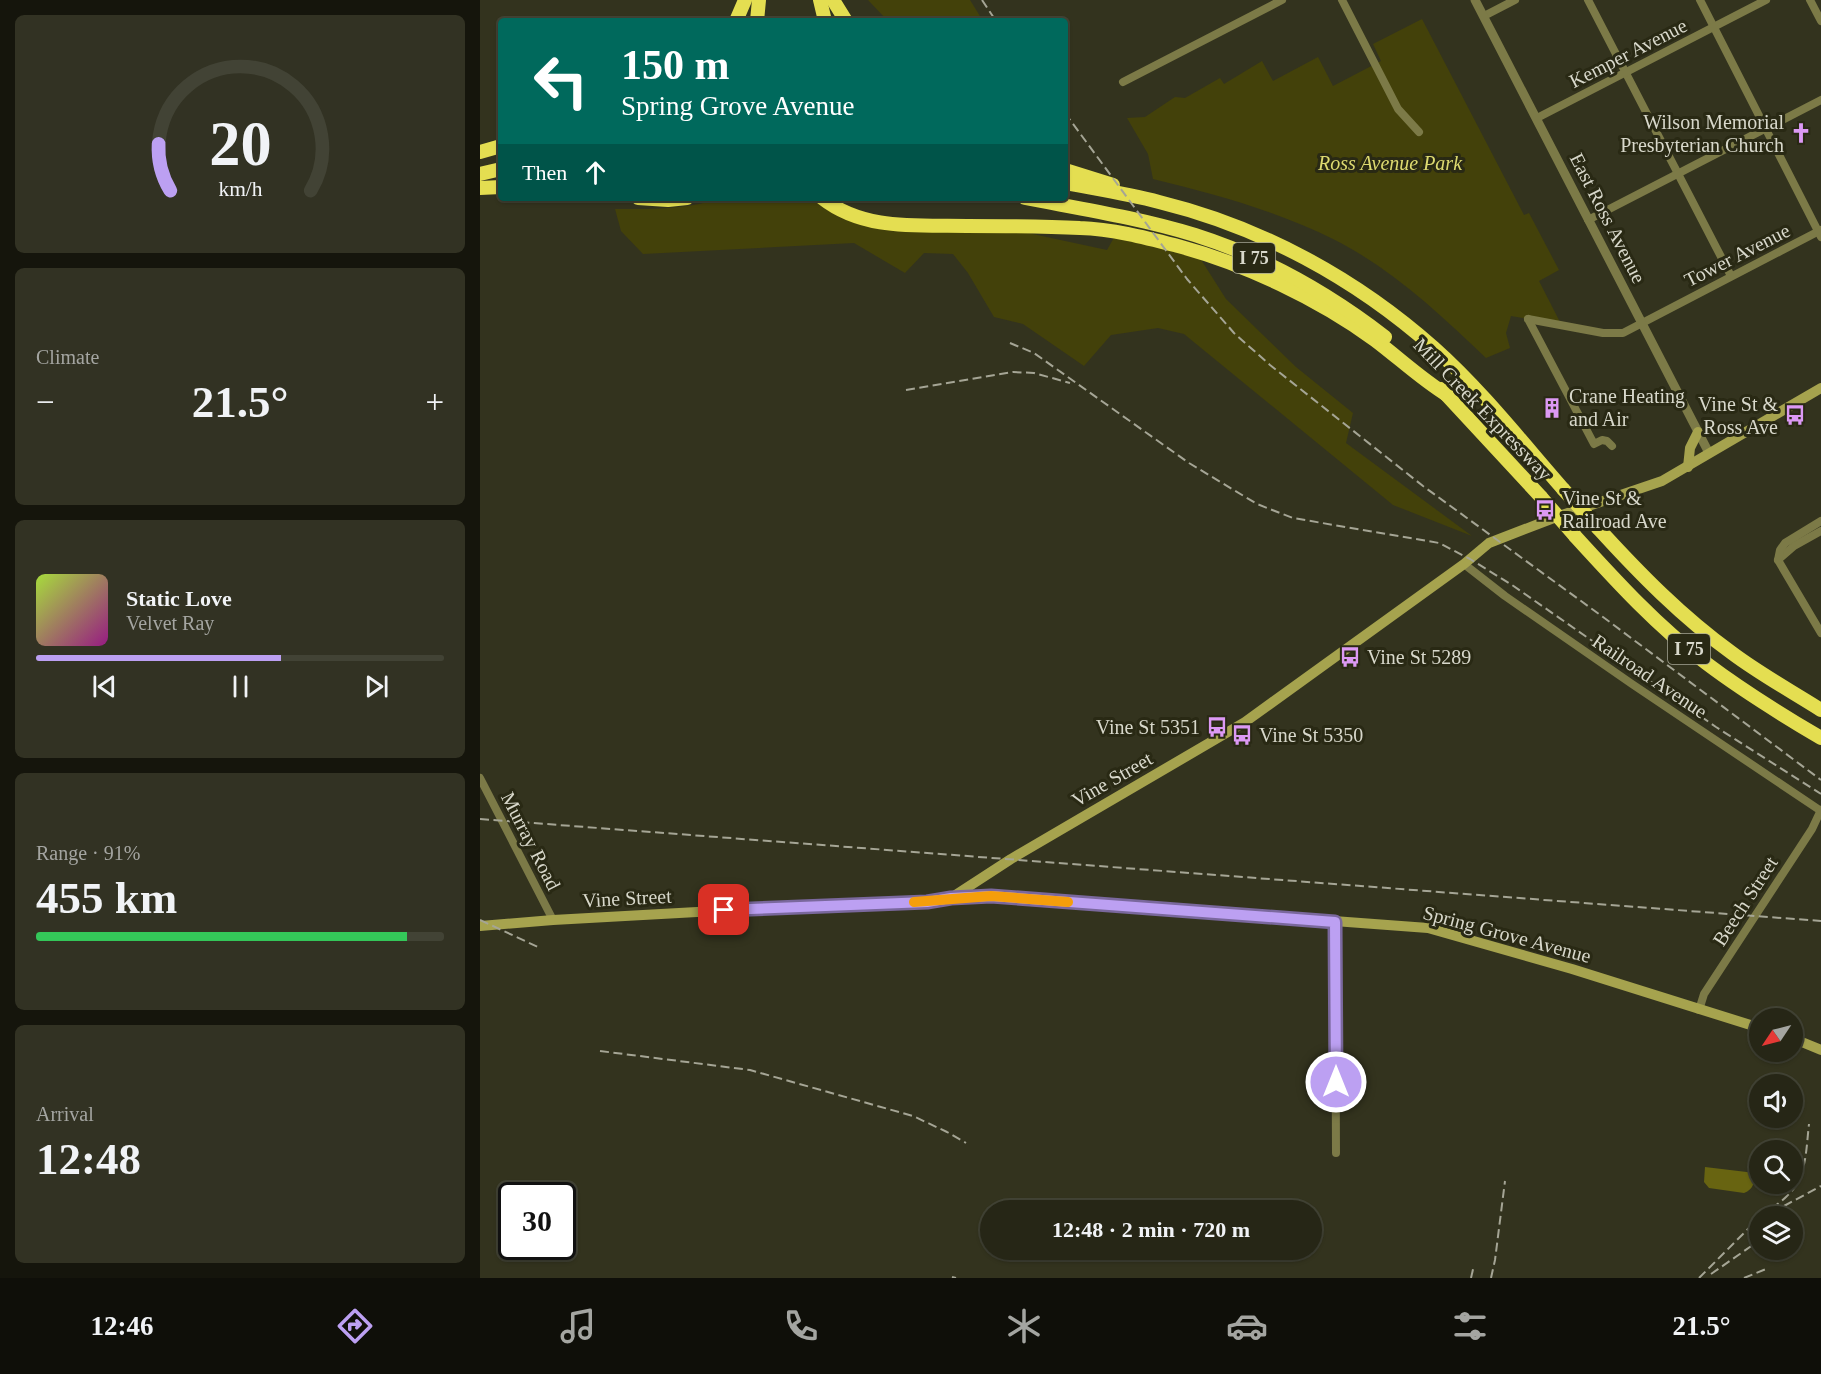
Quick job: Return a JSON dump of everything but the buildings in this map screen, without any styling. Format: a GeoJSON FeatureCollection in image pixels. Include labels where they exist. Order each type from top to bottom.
{"type":"FeatureCollection","features":[{"type":"Feature","properties":{"kind":"highway"},"geometry":{"type":"LineString","coordinates":[[737,18],[745,0]]}},
{"type":"Feature","properties":{"kind":"highway"},"geometry":{"type":"LineString","coordinates":[[757,18],[759,0]]}},
{"type":"Feature","properties":{"kind":"highway"},"geometry":{"type":"LineString","coordinates":[[820,0],[824,18]]}},
{"type":"Feature","properties":{"kind":"highway"},"geometry":{"type":"LineString","coordinates":[[833,0],[844,18]]}},
{"type":"Feature","properties":{"kind":"highway"},"geometry":{"type":"LineString","coordinates":[[480,153],[498,147]]}},
{"type":"Feature","properties":{"kind":"highway"},"geometry":{"type":"LineString","coordinates":[[480,157],[498,154]]}},
{"type":"Feature","properties":{"kind":"highway"},"geometry":{"type":"LineString","coordinates":[[480,174],[498,170]]}},
{"type":"Feature","properties":{"kind":"highway"},"geometry":{"type":"LineString","coordinates":[[1068,171],[1117,186],[1130,195]]}},
{"type":"Feature","properties":{"kind":"highway","name":"Mill Creek Expressway"},"geometry":{"type":"LineString","coordinates":[[1068,184],[1130,195],[1191,211],[1242,228],[1295,252],[1371,297],[1428,343],[1454,368],[1660,594],[1706,634],[1767,677],[1821,710]]}},
{"type":"Feature","properties":{"kind":"highway"},"geometry":{"type":"LineString","coordinates":[[480,188],[498,187]]}},
{"type":"Feature","properties":{"kind":"highway"},"geometry":{"type":"LineString","coordinates":[[827,201],[859,217],[893,225],[1083,228],[1134,236],[1209,255],[1262,275],[1326,310],[1374,339],[1423,380],[1447,395]]}},
{"type":"Feature","properties":{"kind":"highway","name":"Mill Creek Expressway"},"geometry":{"type":"LineString","coordinates":[[1040,201],[1165,226],[1221,244],[1316,289],[1366,323],[1409,357],[1447,395],[1616,581],[1687,647],[1754,697],[1821,738]]}},
{"type":"Feature","properties":{"kind":"main road","name":"Vine Street"},"geometry":{"type":"LineString","coordinates":[[480,926],[553,920],[927,902],[951,898],[1011,859],[1245,722],[1464,564],[1489,543],[1559,516],[1646,488],[1688,467],[1821,388]]}},
{"type":"Feature","properties":{"kind":"main road"},"geometry":{"type":"LineString","coordinates":[[1688,467],[1690,448],[1698,432]]}},
{"type":"Feature","properties":{"kind":"main road","name":"Spring Grove Avenue"},"geometry":{"type":"LineString","coordinates":[[951,898],[991,896],[1428,928],[1572,969],[1749,1025]]}},
{"type":"Feature","properties":{"kind":"main road"},"geometry":{"type":"LineString","coordinates":[[1803,1043],[1821,1050]]}},
{"type":"Feature","properties":{"kind":"street"},"geometry":{"type":"LineString","coordinates":[[1124,82],[1282,0]]}},
{"type":"Feature","properties":{"kind":"street"},"geometry":{"type":"LineString","coordinates":[[1342,0],[1398,109],[1419,132]]}},
{"type":"Feature","properties":{"kind":"street","name":"East Ross Avenue"},"geometry":{"type":"LineString","coordinates":[[1475,0],[1709,453]]}},
{"type":"Feature","properties":{"kind":"street"},"geometry":{"type":"LineString","coordinates":[[1484,16],[1515,0]]}},
{"type":"Feature","properties":{"kind":"street"},"geometry":{"type":"LineString","coordinates":[[1588,0],[1731,276]]}},
{"type":"Feature","properties":{"kind":"street"},"geometry":{"type":"LineString","coordinates":[[1700,0],[1820,233]]}},
{"type":"Feature","properties":{"kind":"street","name":"Kemper Avenue"},"geometry":{"type":"LineString","coordinates":[[1537,118],[1766,0]]}},
{"type":"Feature","properties":{"kind":"street"},"geometry":{"type":"LineString","coordinates":[[1810,0],[1821,21]]}},
{"type":"Feature","properties":{"kind":"street"},"geometry":{"type":"LineString","coordinates":[[1588,220],[1821,100]]}},
{"type":"Feature","properties":{"kind":"street","name":"Tower Avenue"},"geometry":{"type":"LineString","coordinates":[[1612,446],[1602,440],[1594,444],[1528,319],[1603,333],[1623,333],[1731,276],[1820,233]]}},
{"type":"Feature","properties":{"kind":"street"},"geometry":{"type":"LineString","coordinates":[[1821,521],[1785,543],[1780,550],[1778,560],[1821,633]]}},
{"type":"Feature","properties":{"kind":"street"},"geometry":{"type":"LineString","coordinates":[[1778,560],[1794,546],[1821,531]]}},
{"type":"Feature","properties":{"kind":"street","name":"Railroad Avenue"},"geometry":{"type":"LineString","coordinates":[[1464,564],[1470,571],[1521,608],[1821,811]]}},
{"type":"Feature","properties":{"kind":"street","name":"Murray Road"},"geometry":{"type":"LineString","coordinates":[[480,778],[553,920]]}},
{"type":"Feature","properties":{"kind":"street","name":"Beech Street"},"geometry":{"type":"LineString","coordinates":[[1699,1010],[1704,994],[1812,829],[1821,811]]}},
{"type":"Feature","properties":{"kind":"street"},"geometry":{"type":"LineString","coordinates":[[1335,922],[1336,1153]]}},
{"type":"Feature","properties":{"kind":"green space"},"geometry":{"type":"Polygon","coordinates":[[[868,0],[970,0],[981,18],[885,18],[868,0]]]}},
{"type":"Feature","properties":{"kind":"green space","name":"Ross Avenue Park"},"geometry":{"type":"Polygon","coordinates":[[[1422,19],[1524,215],[1529,213],[1559,270],[1539,281],[1561,324],[1511,316],[1506,333],[1510,348],[1486,358],[1396,278],[1335,240],[1291,220],[1246,204],[1153,179],[1148,154],[1127,118],[1145,117],[1175,97],[1185,98],[1220,78],[1224,84],[1262,61],[1273,81],[1318,57],[1333,86],[1381,61],[1373,44],[1422,19]]]}},
{"type":"Feature","properties":{"kind":"green space"},"geometry":{"type":"Polygon","coordinates":[[[819,201],[852,219],[1028,233],[1107,250],[1120,227],[1193,247],[1226,299],[1296,367],[1353,413],[1346,443],[1472,536],[1393,505],[1184,334],[1158,328],[1111,335],[1084,366],[1023,324],[994,317],[968,273],[953,254],[924,253],[905,273],[854,243],[643,254],[621,231],[615,209],[682,207],[708,202],[819,201]]]}},
{"type":"Feature","properties":{"kind":"shaded area"},"geometry":{"type":"Polygon","coordinates":[[[1705,1167],[1749,1172],[1749,1190],[1744,1193],[1709,1188],[1704,1182],[1705,1167]]]}},
{"type":"Feature","properties":{"kind":"railway"},"geometry":{"type":"LineString","coordinates":[[982,0],[994,18]]}},
{"type":"Feature","properties":{"kind":"railway"},"geometry":{"type":"LineString","coordinates":[[1068,117],[1187,279],[1234,333],[1270,365],[1423,486],[1821,780]]}},
{"type":"Feature","properties":{"kind":"railway"},"geometry":{"type":"LineString","coordinates":[[1010,343],[1034,353],[1189,463],[1257,504],[1293,518],[1439,543],[1470,559],[1512,585],[1716,727],[1821,794]]}},
{"type":"Feature","properties":{"kind":"railway"},"geometry":{"type":"LineString","coordinates":[[906,390],[1013,372],[1034,373],[1070,383]]}},
{"type":"Feature","properties":{"kind":"railway"},"geometry":{"type":"LineString","coordinates":[[480,819],[1821,921]]}},
{"type":"Feature","properties":{"kind":"railway"},"geometry":{"type":"LineString","coordinates":[[480,920],[538,947]]}},
{"type":"Feature","properties":{"kind":"railway"},"geometry":{"type":"LineString","coordinates":[[600,1051],[750,1070],[913,1116],[966,1143]]}},
{"type":"Feature","properties":{"kind":"railway"},"geometry":{"type":"LineString","coordinates":[[1775,1206],[1794,1189],[1802,1172],[1809,1124]]}},
{"type":"Feature","properties":{"kind":"railway"},"geometry":{"type":"LineString","coordinates":[[1491,1278],[1505,1181]]}},
{"type":"Feature","properties":{"kind":"railway"},"geometry":{"type":"LineString","coordinates":[[1784,1206],[1821,1186]]}},
{"type":"Feature","properties":{"kind":"railway"},"geometry":{"type":"LineString","coordinates":[[1699,1278],[1749,1228]]}},
{"type":"Feature","properties":{"kind":"railway"},"geometry":{"type":"LineString","coordinates":[[1711,1274],[1749,1248]]}},
{"type":"Feature","properties":{"kind":"railway"},"geometry":{"type":"LineString","coordinates":[[1471,1278],[1474,1265]]}},
{"type":"Feature","properties":{"kind":"railway"},"geometry":{"type":"LineString","coordinates":[[1744,1278],[1766,1269]]}},
{"type":"Feature","properties":{"kind":"railway"},"geometry":{"type":"LineString","coordinates":[[952,1277],[956,1278]]}},
{"type":"Feature","properties":{"kind":"slow traffic"},"geometry":{"type":"LineString","coordinates":[[914,902],[991,896],[1068,902]]}},
{"type":"Feature","properties":{"kind":"place","name":"Wilson Memorial Presbyterian Church"},"geometry":{"type":"Point","coordinates":[1801,133]}},
{"type":"Feature","properties":{"kind":"place","name":"Crane Heating and Air"},"geometry":{"type":"Point","coordinates":[1552,408]}},
{"type":"Feature","properties":{"kind":"place","name":"Vine St & Ross Ave"},"geometry":{"type":"Point","coordinates":[1795,415]}},
{"type":"Feature","properties":{"kind":"place","name":"Vine St & Railroad Ave"},"geometry":{"type":"Point","coordinates":[1545,510]}},
{"type":"Feature","properties":{"kind":"place","name":"Vine St 5289"},"geometry":{"type":"Point","coordinates":[1350,657]}},
{"type":"Feature","properties":{"kind":"place","name":"Vine St 5351"},"geometry":{"type":"Point","coordinates":[1217,727]}},
{"type":"Feature","properties":{"kind":"place","name":"Vine St 5350"},"geometry":{"type":"Point","coordinates":[1242,735]}},
{"type":"Feature","properties":{"kind":"route"},"geometry":{"type":"LineString","coordinates":[[724,910],[927,902],[991,896],[1335,922],[1336,1082]]}}]}
